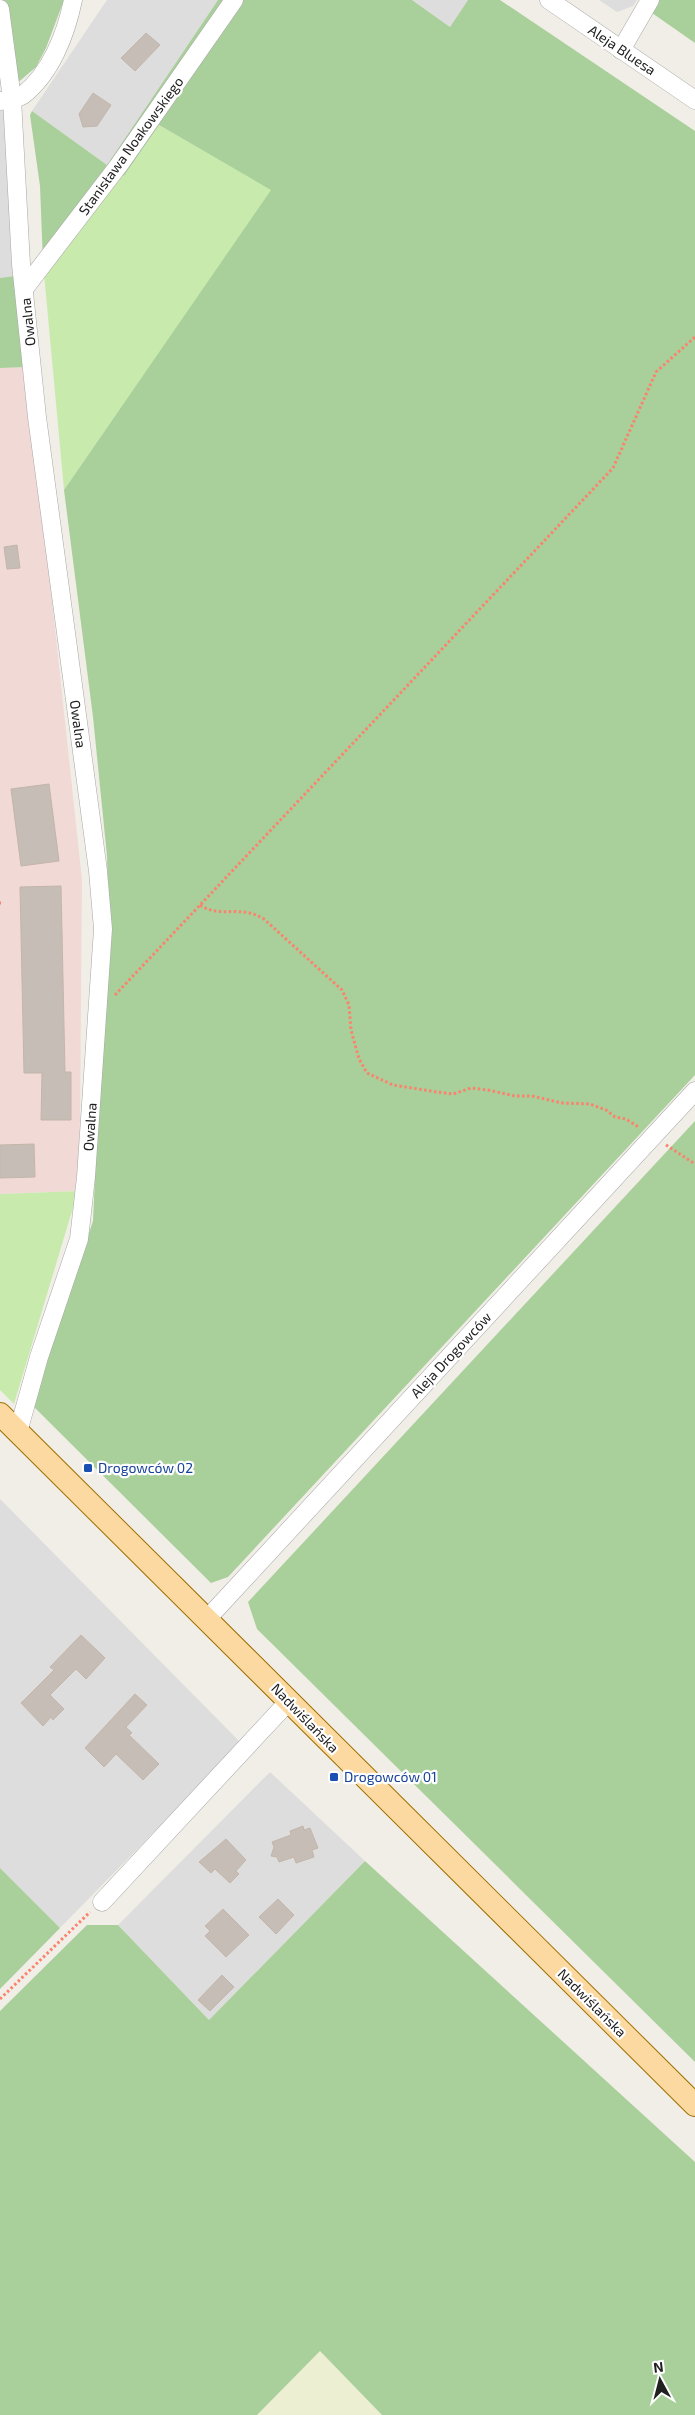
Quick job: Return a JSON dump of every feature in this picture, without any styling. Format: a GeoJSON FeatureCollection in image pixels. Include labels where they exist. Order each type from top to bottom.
{"type":"FeatureCollection","features":[{"type":"Feature","properties":{"kind":"main road","name":"Nadwiślańska"},"geometry":{"type":"LineString","coordinates":[[0,1414],[695,2105]]}},
{"type":"Feature","properties":{"kind":"street"},"geometry":{"type":"LineString","coordinates":[[6,100],[22,96],[48,69],[69,19],[73,0]]}},
{"type":"Feature","properties":{"kind":"street","name":"Stanisława Noakowskiego"},"geometry":{"type":"LineString","coordinates":[[24,289],[119,166],[234,0]]}},
{"type":"Feature","properties":{"kind":"street","name":"Aleja Bluesa"},"geometry":{"type":"LineString","coordinates":[[549,0],[695,100]]}},
{"type":"Feature","properties":{"kind":"street"},"geometry":{"type":"LineString","coordinates":[[621,50],[650,0]]}},
{"type":"Feature","properties":{"kind":"street","name":"Owalna"},"geometry":{"type":"LineString","coordinates":[[0,8],[6,100],[36,417],[98,871],[103,929],[86,1177],[79,1239],[39,1357],[18,1432]]}},
{"type":"Feature","properties":{"kind":"street","name":"Aleja Drogowców"},"geometry":{"type":"LineString","coordinates":[[207,1619],[695,1091]]}},
{"type":"Feature","properties":{"kind":"street"},"geometry":{"type":"LineString","coordinates":[[102,1902],[289,1701]]}},
{"type":"Feature","properties":{"kind":"path"},"geometry":{"type":"LineString","coordinates":[[98,1014],[613,468],[656,372],[695,337]]}},
{"type":"Feature","properties":{"kind":"path"},"geometry":{"type":"LineString","coordinates":[[200,905],[207,910],[252,912],[264,919],[330,977],[342,990],[349,1005],[351,1030],[359,1059],[367,1072],[380,1080],[393,1085],[453,1094],[471,1088],[515,1096],[532,1096],[562,1103],[590,1104],[606,1110],[615,1117],[626,1119],[695,1164]]}},
{"type":"Feature","properties":{"kind":"path"},"geometry":{"type":"LineString","coordinates":[[0,1999],[102,1902]]}},
{"type":"Feature","properties":{"kind":"shaded area"},"geometry":{"type":"Polygon","coordinates":[[[107,0],[218,0],[107,165],[32,111],[107,0]]]}},
{"type":"Feature","properties":{"kind":"shaded area"},"geometry":{"type":"Polygon","coordinates":[[[412,0],[468,0],[450,27],[412,0]]]}},
{"type":"Feature","properties":{"kind":"shaded area"},"geometry":{"type":"Polygon","coordinates":[[[599,0],[637,0],[633,6],[617,12],[599,0]]]}},
{"type":"Feature","properties":{"kind":"shaded area"},"geometry":{"type":"Polygon","coordinates":[[[5,110],[21,275],[0,278],[0,111],[5,110]]]}},
{"type":"Feature","properties":{"kind":"shaded area"},"geometry":{"type":"Polygon","coordinates":[[[27,367],[82,880],[78,1191],[0,1194],[0,368],[27,367]]]}},
{"type":"Feature","properties":{"kind":"shaded area"},"geometry":{"type":"Polygon","coordinates":[[[0,1499],[241,1743],[60,1928],[0,1868],[0,1499]]]}},
{"type":"Feature","properties":{"kind":"shaded area"},"geometry":{"type":"Polygon","coordinates":[[[270,1772],[365,1861],[209,2020],[118,1925],[270,1772]]]}},
{"type":"Feature","properties":{"kind":"green space"},"geometry":{"type":"Polygon","coordinates":[[[2,0],[64,0],[46,48],[36,67],[15,85],[2,0]]]}},
{"type":"Feature","properties":{"kind":"green space"},"geometry":{"type":"Polygon","coordinates":[[[218,0],[412,0],[450,27],[468,0],[500,0],[695,131],[695,1075],[228,1577],[211,1583],[32,1405],[93,1221],[101,1045],[106,1014],[109,949],[107,856],[93,717],[64,490],[271,190],[159,125],[124,176],[107,165],[218,0]]]}},
{"type":"Feature","properties":{"kind":"green space"},"geometry":{"type":"Polygon","coordinates":[[[659,0],[695,0],[695,43],[652,13],[659,0]]]}},
{"type":"Feature","properties":{"kind":"green space"},"geometry":{"type":"Polygon","coordinates":[[[32,111],[107,165],[43,263],[40,186],[30,115],[32,111]]]}},
{"type":"Feature","properties":{"kind":"green space"},"geometry":{"type":"Polygon","coordinates":[[[159,125],[272,190],[64,490],[43,263],[107,165],[124,176],[159,125]]]}},
{"type":"Feature","properties":{"kind":"green space"},"geometry":{"type":"Polygon","coordinates":[[[21,275],[27,367],[0,368],[0,278],[21,275]]]}},
{"type":"Feature","properties":{"kind":"green space"},"geometry":{"type":"Polygon","coordinates":[[[695,1121],[695,2062],[257,1629],[248,1602],[695,1121]]]}},
{"type":"Feature","properties":{"kind":"green space"},"geometry":{"type":"Polygon","coordinates":[[[78,1191],[14,1404],[0,1390],[0,1194],[78,1191]]]}},
{"type":"Feature","properties":{"kind":"green space"},"geometry":{"type":"Polygon","coordinates":[[[365,1861],[695,2162],[695,2415],[382,2415],[320,2351],[257,2415],[0,2415],[0,2011],[87,1925],[118,1925],[209,2020],[365,1861]]]}},
{"type":"Feature","properties":{"kind":"green space"},"geometry":{"type":"Polygon","coordinates":[[[0,1868],[60,1928],[0,1989],[0,1868]]]}},
{"type":"Feature","properties":{"kind":"green space"},"geometry":{"type":"Polygon","coordinates":[[[320,2351],[382,2415],[257,2415],[320,2351]]]}},
{"type":"Feature","properties":{"kind":"building"},"geometry":{"type":"Polygon","coordinates":[[[146,33],[160,45],[135,71],[121,58],[146,33]]]}},
{"type":"Feature","properties":{"kind":"building"},"geometry":{"type":"Polygon","coordinates":[[[93,93],[111,105],[97,126],[83,127],[79,114],[93,93]]]}},
{"type":"Feature","properties":{"kind":"building"},"geometry":{"type":"Polygon","coordinates":[[[17,545],[20,568],[7,569],[4,547],[17,545]]]}},
{"type":"Feature","properties":{"kind":"building"},"geometry":{"type":"Polygon","coordinates":[[[49,784],[59,861],[21,866],[11,789],[49,784]]]}},
{"type":"Feature","properties":{"kind":"building"},"geometry":{"type":"Polygon","coordinates":[[[61,886],[65,1072],[71,1072],[71,1120],[41,1120],[42,1073],[24,1073],[20,887],[61,886]]]}},
{"type":"Feature","properties":{"kind":"building"},"geometry":{"type":"Polygon","coordinates":[[[34,1144],[35,1177],[0,1178],[0,1145],[34,1144]]]}},
{"type":"Feature","properties":{"kind":"building"},"geometry":{"type":"Polygon","coordinates":[[[81,1635],[105,1658],[86,1679],[76,1669],[50,1695],[64,1709],[53,1720],[51,1717],[43,1726],[21,1703],[54,1670],[50,1667],[81,1635]]]}},
{"type":"Feature","properties":{"kind":"building"},"geometry":{"type":"Polygon","coordinates":[[[135,1694],[147,1705],[126,1727],[132,1733],[129,1735],[159,1764],[143,1780],[116,1754],[104,1767],[85,1748],[135,1694]]]}},
{"type":"Feature","properties":{"kind":"building"},"geometry":{"type":"Polygon","coordinates":[[[303,1826],[304,1830],[310,1828],[318,1848],[312,1850],[314,1857],[296,1863],[294,1857],[279,1862],[277,1857],[271,1856],[274,1847],[272,1842],[291,1835],[290,1831],[303,1826]]]}},
{"type":"Feature","properties":{"kind":"building"},"geometry":{"type":"Polygon","coordinates":[[[226,1839],[246,1860],[236,1871],[239,1874],[230,1883],[215,1869],[211,1873],[199,1862],[226,1839]]]}},
{"type":"Feature","properties":{"kind":"building"},"geometry":{"type":"Polygon","coordinates":[[[278,1899],[294,1915],[276,1934],[259,1917],[278,1899]]]}},
{"type":"Feature","properties":{"kind":"building"},"geometry":{"type":"Polygon","coordinates":[[[223,1909],[249,1935],[226,1957],[205,1936],[210,1931],[205,1926],[223,1909]]]}},
{"type":"Feature","properties":{"kind":"building"},"geometry":{"type":"Polygon","coordinates":[[[222,1975],[234,1987],[210,2011],[198,2000],[222,1975]]]}},
{"type":"Feature","properties":{"kind":"place","name":"Drogowców 02"},"geometry":{"type":"Point","coordinates":[88,1468]}},
{"type":"Feature","properties":{"kind":"place","name":"Drogowców 01"},"geometry":{"type":"Point","coordinates":[334,1777]}}]}
